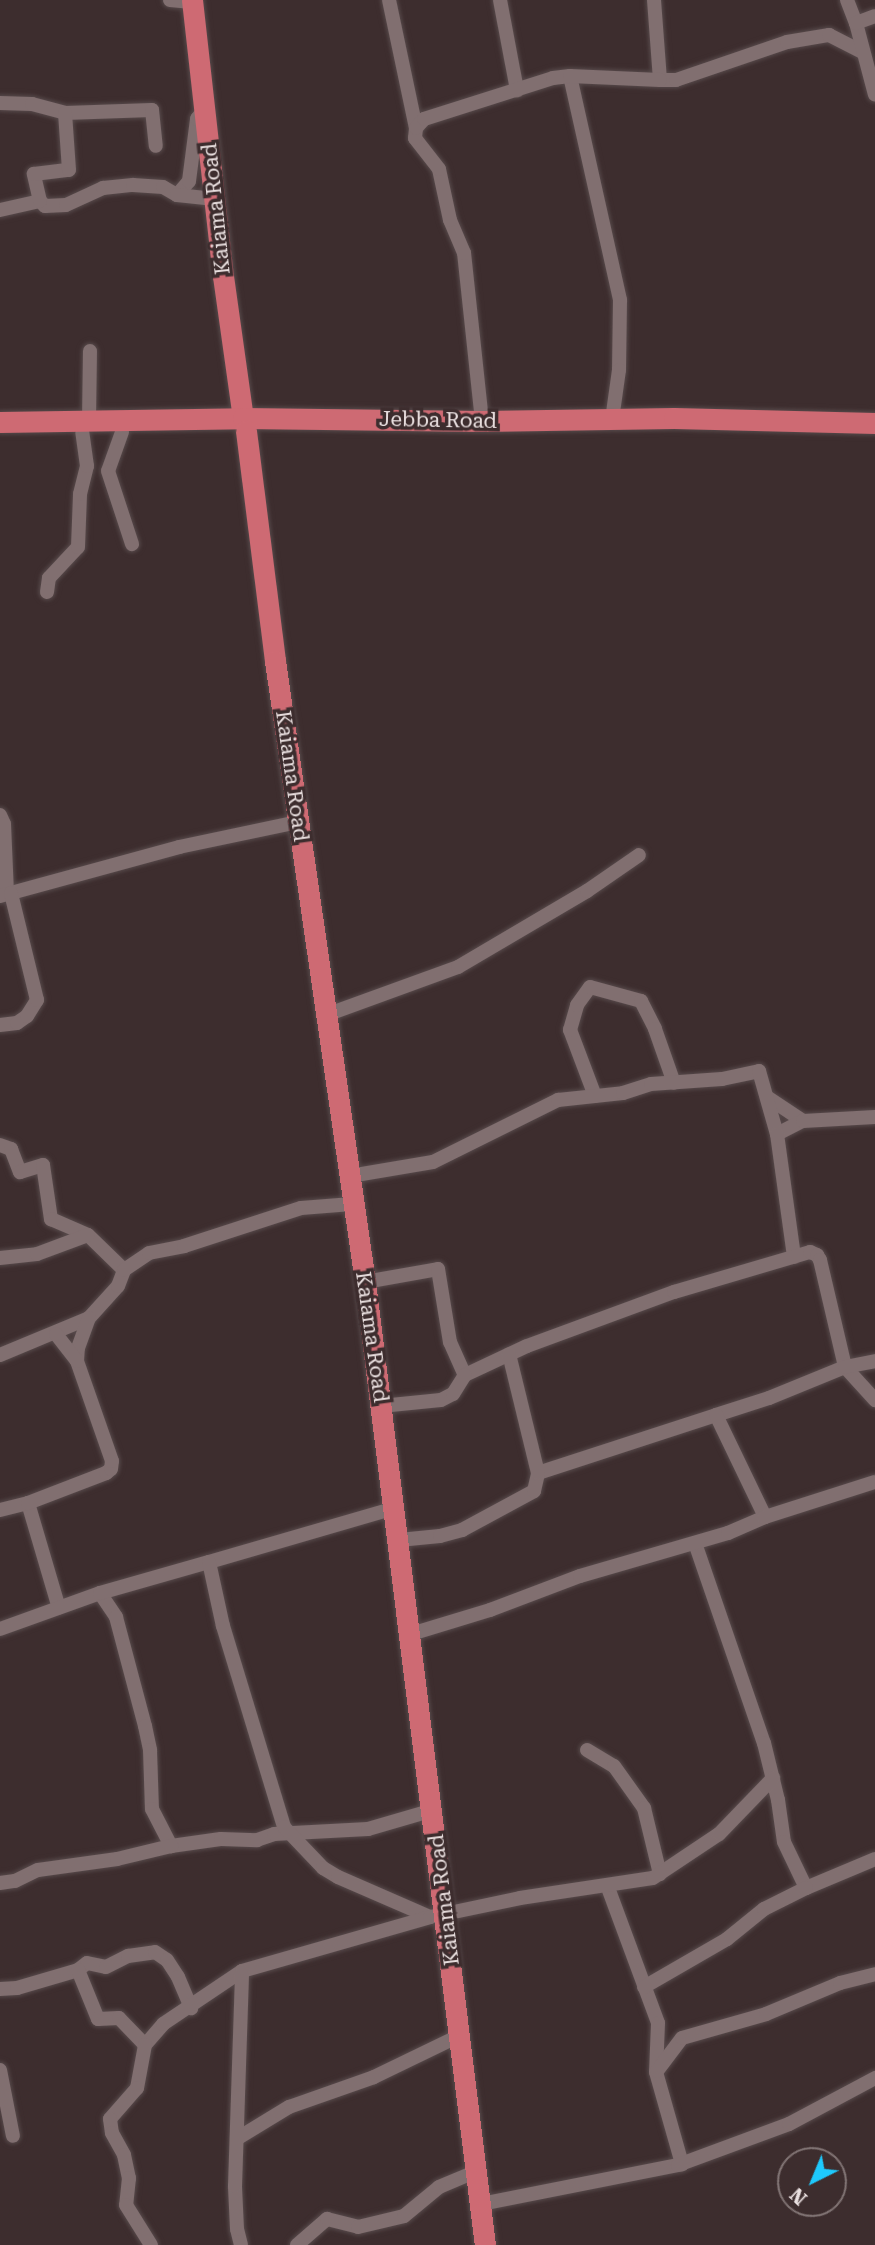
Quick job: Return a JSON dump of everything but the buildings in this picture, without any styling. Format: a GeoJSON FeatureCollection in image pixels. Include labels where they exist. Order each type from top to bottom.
{"type":"FeatureCollection","features":[{"type":"Feature","properties":{"kind":"highway","name":"Kaiama Road"},"geometry":{"type":"LineString","coordinates":[[192,1],[215,199],[298,822],[395,1508],[433,1810],[438,1915],[459,2036],[485,2245]]}},
{"type":"Feature","properties":{"kind":"highway","name":"Jebba Road"},"geometry":{"type":"LineString","coordinates":[[0,433],[85,427],[482,421],[875,423]]}},
{"type":"Feature","properties":{"kind":"highway","name":"Jebba Road"},"geometry":{"type":"LineString","coordinates":[[0,422],[122,432],[245,425],[875,433]]}},
{"type":"Feature","properties":{"kind":"street"},"geometry":{"type":"LineString","coordinates":[[170,0],[192,1]]}},
{"type":"Feature","properties":{"kind":"street"},"geometry":{"type":"LineString","coordinates":[[389,0],[416,128],[415,138],[439,169],[450,220],[464,253],[482,421]]}},
{"type":"Feature","properties":{"kind":"street"},"geometry":{"type":"LineString","coordinates":[[500,0],[517,90]]}},
{"type":"Feature","properties":{"kind":"street"},"geometry":{"type":"LineString","coordinates":[[654,0],[660,80]]}},
{"type":"Feature","properties":{"kind":"street"},"geometry":{"type":"LineString","coordinates":[[847,0],[856,23],[875,95]]}},
{"type":"Feature","properties":{"kind":"street"},"geometry":{"type":"LineString","coordinates":[[856,23],[875,16]]}},
{"type":"Feature","properties":{"kind":"street"},"geometry":{"type":"LineString","coordinates":[[416,128],[424,119],[570,76],[676,80],[787,42],[829,35],[863,52]]}},
{"type":"Feature","properties":{"kind":"street"},"geometry":{"type":"LineString","coordinates":[[570,76],[620,300],[619,370],[612,420]]}},
{"type":"Feature","properties":{"kind":"street"},"geometry":{"type":"LineString","coordinates":[[0,103],[32,104],[65,113],[152,110],[156,146]]}},
{"type":"Feature","properties":{"kind":"street"},"geometry":{"type":"LineString","coordinates":[[177,195],[189,181],[197,118],[205,109]]}},
{"type":"Feature","properties":{"kind":"street"},"geometry":{"type":"LineString","coordinates":[[65,113],[69,170],[34,174],[40,201],[46,206],[66,205],[103,188],[134,185],[163,187],[177,195],[215,199]]}},
{"type":"Feature","properties":{"kind":"street"},"geometry":{"type":"LineString","coordinates":[[0,210],[40,201]]}},
{"type":"Feature","properties":{"kind":"street"},"geometry":{"type":"LineString","coordinates":[[47,592],[49,578],[78,547],[80,494],[87,466],[85,427],[90,351]]}},
{"type":"Feature","properties":{"kind":"street"},"geometry":{"type":"LineString","coordinates":[[122,432],[108,471],[132,544]]}},
{"type":"Feature","properties":{"kind":"street"},"geometry":{"type":"LineString","coordinates":[[0,815],[5,838],[6,894],[37,1000],[27,1016],[17,1023],[0,1025]]}},
{"type":"Feature","properties":{"kind":"street"},"geometry":{"type":"LineString","coordinates":[[6,894],[58,883],[179,847],[298,822]]}},
{"type":"Feature","properties":{"kind":"street"},"geometry":{"type":"LineString","coordinates":[[326,1015],[458,967],[587,891],[639,855]]}},
{"type":"Feature","properties":{"kind":"street"},"geometry":{"type":"LineString","coordinates":[[595,1096],[570,1030],[577,1005],[590,987],[641,1001],[655,1029],[674,1083]]}},
{"type":"Feature","properties":{"kind":"street"},"geometry":{"type":"LineString","coordinates":[[350,1176],[432,1162],[558,1100],[623,1093],[650,1084],[759,1072],[777,1134],[793,1257]]}},
{"type":"Feature","properties":{"kind":"street"},"geometry":{"type":"LineString","coordinates":[[767,1097],[803,1121]]}},
{"type":"Feature","properties":{"kind":"street"},"geometry":{"type":"LineString","coordinates":[[777,1134],[803,1121],[875,1116]]}},
{"type":"Feature","properties":{"kind":"street"},"geometry":{"type":"LineString","coordinates":[[0,1145],[11,1149],[20,1172],[43,1166],[51,1219],[88,1235],[124,1270]]}},
{"type":"Feature","properties":{"kind":"street"},"geometry":{"type":"LineString","coordinates":[[77,1361],[78,1348],[89,1318],[118,1286],[124,1270],[149,1253],[184,1246],[301,1208],[352,1204]]}},
{"type":"Feature","properties":{"kind":"street"},"geometry":{"type":"LineString","coordinates":[[0,1258],[37,1254],[88,1235]]}},
{"type":"Feature","properties":{"kind":"street"},"geometry":{"type":"LineString","coordinates":[[381,1406],[441,1400],[453,1394],[465,1375],[509,1354],[674,1292],[810,1252],[820,1260],[845,1367],[875,1400]]}},
{"type":"Feature","properties":{"kind":"street"},"geometry":{"type":"LineString","coordinates":[[365,1282],[438,1269],[450,1342],[465,1375]]}},
{"type":"Feature","properties":{"kind":"street"},"geometry":{"type":"LineString","coordinates":[[0,1355],[89,1318]]}},
{"type":"Feature","properties":{"kind":"street"},"geometry":{"type":"LineString","coordinates":[[0,1510],[28,1503],[106,1474],[111,1468],[112,1461],[77,1361],[55,1334]]}},
{"type":"Feature","properties":{"kind":"street"},"geometry":{"type":"LineString","coordinates":[[399,1540],[440,1536],[503,1510],[534,1491],[538,1473],[509,1354]]}},
{"type":"Feature","properties":{"kind":"street"},"geometry":{"type":"LineString","coordinates":[[538,1473],[769,1398],[845,1367],[875,1362]]}},
{"type":"Feature","properties":{"kind":"street"},"geometry":{"type":"LineString","coordinates":[[716,1415],[765,1517]]}},
{"type":"Feature","properties":{"kind":"street"},"geometry":{"type":"LineString","coordinates":[[411,1634],[490,1611],[580,1576],[695,1543],[765,1517],[875,1482]]}},
{"type":"Feature","properties":{"kind":"street"},"geometry":{"type":"LineString","coordinates":[[28,1503],[59,1608]]}},
{"type":"Feature","properties":{"kind":"street"},"geometry":{"type":"LineString","coordinates":[[0,1629],[100,1593],[395,1508]]}},
{"type":"Feature","properties":{"kind":"street"},"geometry":{"type":"LineString","coordinates":[[695,1543],[764,1743],[784,1842],[806,1888]]}},
{"type":"Feature","properties":{"kind":"street"},"geometry":{"type":"LineString","coordinates":[[209,1562],[223,1626],[281,1820],[289,1834],[323,1868],[338,1877],[438,1915]]}},
{"type":"Feature","properties":{"kind":"street"},"geometry":{"type":"LineString","coordinates":[[100,1593],[116,1616],[150,1750],[152,1809],[171,1846]]}},
{"type":"Feature","properties":{"kind":"street"},"geometry":{"type":"LineString","coordinates":[[587,1750],[614,1766],[644,1808],[660,1874]]}},
{"type":"Feature","properties":{"kind":"street"},"geometry":{"type":"LineString","coordinates":[[151,2245],[126,2205],[129,2178],[110,2119],[137,2088],[145,2045],[163,2024],[191,2008],[242,1971],[438,1915],[653,1878],[719,1834],[773,1778]]}},
{"type":"Feature","properties":{"kind":"street"},"geometry":{"type":"LineString","coordinates":[[0,1883],[15,1881],[38,1870],[117,1859],[171,1846],[221,1839],[257,1840],[274,1834],[368,1829],[433,1810]]}},
{"type":"Feature","properties":{"kind":"street"},"geometry":{"type":"LineString","coordinates":[[644,1987],[727,1939],[764,1909],[875,1859]]}},
{"type":"Feature","properties":{"kind":"street"},"geometry":{"type":"LineString","coordinates":[[607,1885],[658,2023],[656,2072],[682,2164]]}},
{"type":"Feature","properties":{"kind":"street"},"geometry":{"type":"LineString","coordinates":[[0,1989],[17,1988],[78,1970],[87,1963],[106,1967],[128,1956],[155,1951],[167,1959],[191,2008]]}},
{"type":"Feature","properties":{"kind":"street"},"geometry":{"type":"LineString","coordinates":[[78,1970],[99,2018],[119,2018],[145,2045]]}},
{"type":"Feature","properties":{"kind":"street"},"geometry":{"type":"LineString","coordinates":[[242,1971],[236,2218],[242,2243]]}},
{"type":"Feature","properties":{"kind":"street"},"geometry":{"type":"LineString","coordinates":[[656,2072],[681,2038],[766,2014],[840,1983],[875,1974]]}},
{"type":"Feature","properties":{"kind":"street"},"geometry":{"type":"LineString","coordinates":[[658,2023],[681,2038]]}},
{"type":"Feature","properties":{"kind":"street"},"geometry":{"type":"LineString","coordinates":[[238,2138],[289,2107],[374,2077],[459,2036]]}},
{"type":"Feature","properties":{"kind":"street"},"geometry":{"type":"LineString","coordinates":[[0,2070],[13,2136]]}},
{"type":"Feature","properties":{"kind":"street"},"geometry":{"type":"LineString","coordinates":[[481,2204],[682,2164],[789,2124],[875,2078]]}},
{"type":"Feature","properties":{"kind":"street"},"geometry":{"type":"LineString","coordinates":[[298,2245],[327,2219],[358,2227],[404,2216],[439,2187],[477,2171]]}}]}
